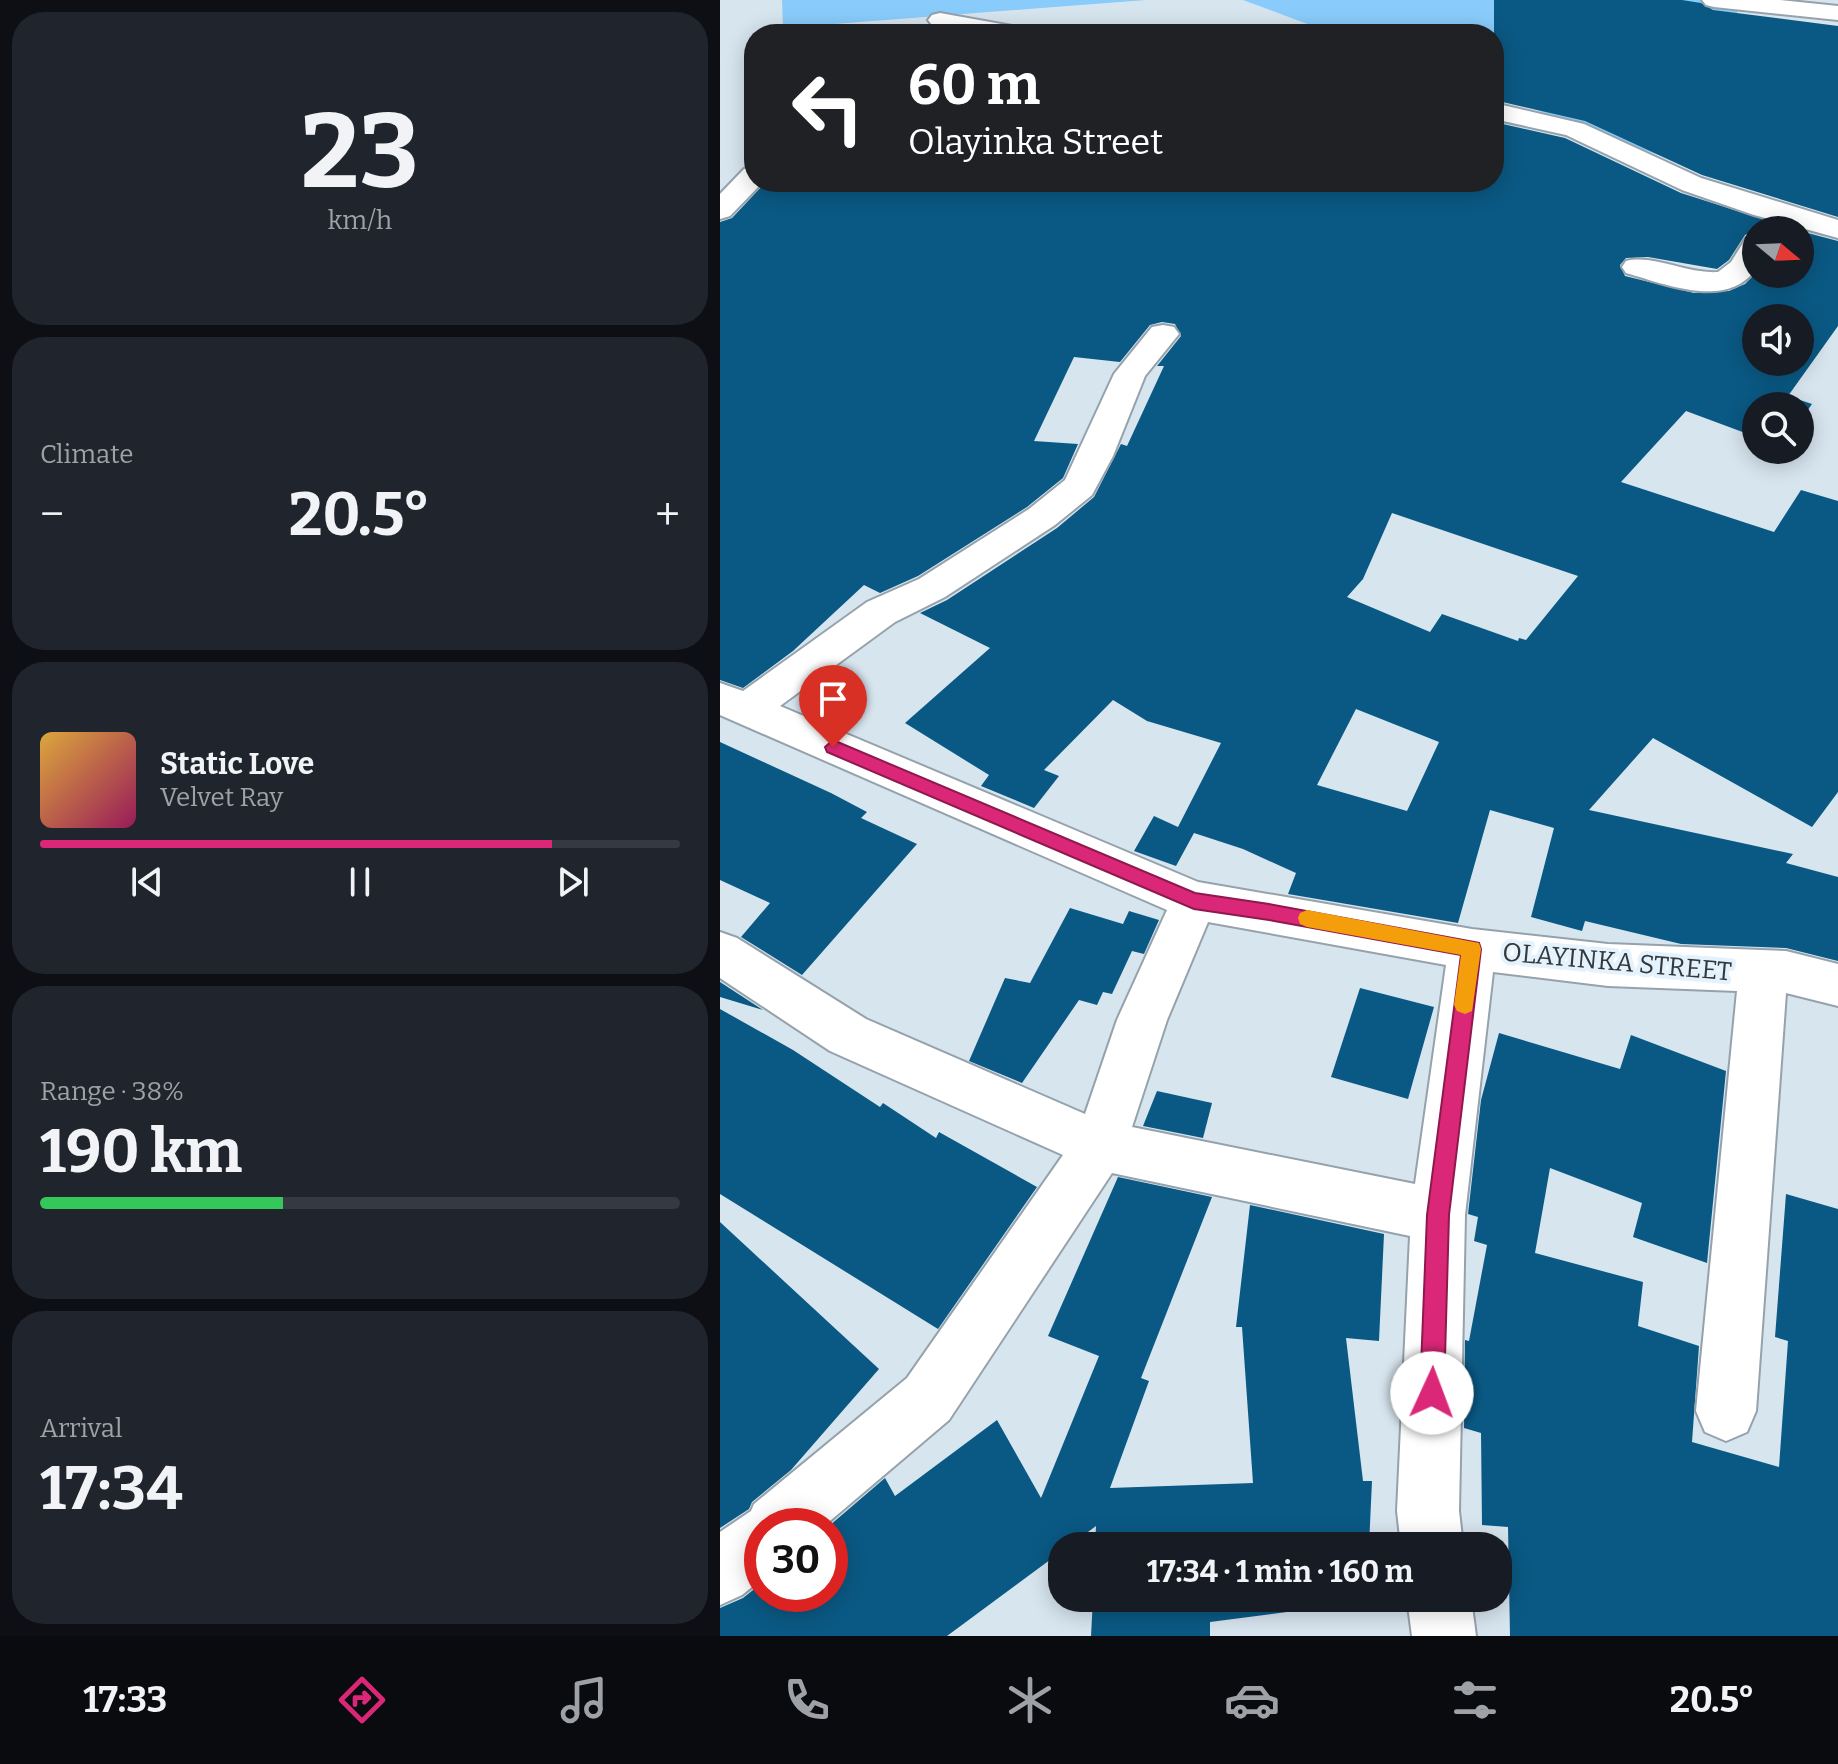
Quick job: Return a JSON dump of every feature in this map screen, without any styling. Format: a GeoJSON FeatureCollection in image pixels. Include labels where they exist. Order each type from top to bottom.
{"type":"FeatureCollection","features":[{"type":"Feature","properties":{"kind":"street"},"geometry":{"type":"LineString","coordinates":[[1714,0],[1838,13]]}},
{"type":"Feature","properties":{"kind":"street"},"geometry":{"type":"LineString","coordinates":[[935,10],[983,24]]}},
{"type":"Feature","properties":{"kind":"street"},"geometry":{"type":"LineString","coordinates":[[1504,113],[1561,123],[1755,216]]}},
{"type":"Feature","properties":{"kind":"street"},"geometry":{"type":"LineString","coordinates":[[720,210],[744,185]]}},
{"type":"Feature","properties":{"kind":"street"},"geometry":{"type":"LineString","coordinates":[[1814,227],[1838,229]]}},
{"type":"Feature","properties":{"kind":"street"},"geometry":{"type":"LineString","coordinates":[[1637,267],[1697,281],[1733,278],[1742,268]]}},
{"type":"Feature","properties":{"kind":"street"},"geometry":{"type":"LineString","coordinates":[[733,704],[881,612],[944,581],[1042,517],[1079,487],[1096,456],[1130,374],[1163,334]]}},
{"type":"Feature","properties":{"kind":"street","name":"OLAYINKA STREET"},"geometry":{"type":"LineString","coordinates":[[733,704],[1194,901],[1472,949],[1608,965],[1774,973],[1838,985]]}},
{"type":"Feature","properties":{"kind":"street"},"geometry":{"type":"LineString","coordinates":[[798,1508],[928,1399],[1100,1146],[1142,1020],[1194,901]]}},
{"type":"Feature","properties":{"kind":"street"},"geometry":{"type":"LineString","coordinates":[[1430,1532],[1428,1511],[1438,1215],[1472,949]]}},
{"type":"Feature","properties":{"kind":"street"},"geometry":{"type":"LineString","coordinates":[[720,952],[848,1035],[1100,1146],[1438,1215]]}},
{"type":"Feature","properties":{"kind":"street"},"geometry":{"type":"LineString","coordinates":[[1726,1411],[1774,973]]}},
{"type":"Feature","properties":{"kind":"street"},"geometry":{"type":"LineString","coordinates":[[720,1573],[744,1553]]}},
{"type":"Feature","properties":{"kind":"street"},"geometry":{"type":"LineString","coordinates":[[1441,1612],[1444,1636]]}},
{"type":"Feature","properties":{"kind":"shaded area"},"geometry":{"type":"Polygon","coordinates":[[[782,0],[1146,0],[835,24],[783,24],[782,0]]]}},
{"type":"Feature","properties":{"kind":"shaded area"},"geometry":{"type":"Polygon","coordinates":[[[1243,0],[1741,0],[1688,166],[1504,98],[1504,24],[1307,24],[1243,0]]]}},
{"type":"Feature","properties":{"kind":"building"},"geometry":{"type":"Polygon","coordinates":[[[1494,0],[1682,0],[1701,3],[1713,10],[1838,26],[1838,217],[1702,175],[1585,121],[1504,102],[1504,24],[1494,24],[1494,0]]]}},
{"type":"Feature","properties":{"kind":"building"},"geometry":{"type":"Polygon","coordinates":[[[1504,124],[1565,138],[1681,193],[1753,216],[1742,216],[1742,240],[1729,260],[1717,269],[1648,257],[1626,258],[1620,265],[1625,276],[1694,293],[1729,291],[1742,285],[1742,288],[1814,288],[1814,235],[1838,241],[1838,326],[1814,360],[1814,304],[1742,304],[1742,376],[1802,376],[1791,392],[1742,392],[1742,432],[1686,411],[1621,482],[1774,532],[1801,490],[1838,501],[1838,792],[1812,827],[1653,738],[1589,810],[1793,854],[1786,863],[1838,877],[1838,961],[1786,948],[1681,944],[1585,921],[1582,931],[1531,917],[1554,828],[1490,810],[1458,923],[1288,894],[1296,873],[1243,849],[1194,833],[1176,866],[1134,851],[1154,816],[1178,827],[1221,743],[1147,721],[1113,700],[1044,770],[1059,776],[1034,808],[981,786],[989,775],[905,723],[990,648],[920,613],[947,600],[1057,528],[1094,497],[1121,444],[1127,446],[1164,366],[1157,366],[1181,336],[1175,324],[1162,322],[1150,325],[1120,362],[1074,357],[1034,441],[1078,444],[1063,478],[1027,507],[918,576],[880,593],[864,585],[793,651],[743,688],[720,680],[720,222],[732,218],[757,192],[1504,192],[1504,124]],[[1392,513],[1363,579],[1347,597],[1430,632],[1442,614],[1518,641],[1519,638],[1526,640],[1578,576],[1392,513]],[[1356,709],[1317,785],[1407,811],[1439,742],[1356,709]]]}},
{"type":"Feature","properties":{"kind":"building"},"geometry":{"type":"Polygon","coordinates":[[[720,742],[831,793],[867,812],[861,818],[917,844],[802,975],[741,937],[770,903],[720,880],[720,742]]]}},
{"type":"Feature","properties":{"kind":"building"},"geometry":{"type":"Polygon","coordinates":[[[1070,908],[1123,924],[1129,911],[1159,920],[1144,954],[1132,951],[1112,994],[1103,992],[1097,1005],[1079,1000],[1022,1083],[969,1061],[1005,978],[1030,983],[1070,908]]]}},
{"type":"Feature","properties":{"kind":"building"},"geometry":{"type":"Polygon","coordinates":[[[720,982],[763,1010],[720,997],[720,982]]]}},
{"type":"Feature","properties":{"kind":"building"},"geometry":{"type":"Polygon","coordinates":[[[1360,988],[1434,1007],[1408,1099],[1331,1077],[1360,988]]]}},
{"type":"Feature","properties":{"kind":"building"},"geometry":{"type":"Polygon","coordinates":[[[720,1009],[793,1050],[880,1107],[883,1103],[936,1138],[939,1132],[1037,1187],[938,1329],[720,1194],[720,1009]]]}},
{"type":"Feature","properties":{"kind":"building"},"geometry":{"type":"Polygon","coordinates":[[[1499,1033],[1620,1069],[1631,1035],[1726,1071],[1707,1263],[1633,1237],[1642,1203],[1550,1168],[1535,1253],[1643,1282],[1638,1326],[1699,1346],[1692,1442],[1779,1467],[1788,1341],[1775,1337],[1786,1194],[1838,1209],[1838,1636],[1510,1636],[1512,1532],[1508,1532],[1508,1527],[1482,1525],[1481,1433],[1464,1428],[1465,1340],[1469,1341],[1487,1245],[1474,1241],[1478,1217],[1468,1214],[1481,1100],[1499,1033]]]}},
{"type":"Feature","properties":{"kind":"building"},"geometry":{"type":"Polygon","coordinates":[[[1157,1091],[1212,1103],[1203,1138],[1143,1126],[1157,1091]]]}},
{"type":"Feature","properties":{"kind":"building"},"geometry":{"type":"Polygon","coordinates":[[[1118,1177],[1212,1197],[1141,1378],[1149,1381],[1110,1488],[1253,1483],[1242,1327],[1236,1327],[1250,1205],[1384,1234],[1379,1341],[1346,1338],[1363,1481],[1372,1481],[1370,1532],[1096,1532],[1096,1526],[1088,1532],[1048,1532],[1048,1561],[947,1636],[720,1636],[720,1608],[744,1597],[744,1612],[848,1612],[848,1510],[885,1478],[895,1496],[997,1420],[1041,1498],[1099,1356],[1048,1336],[1118,1177]]]}},
{"type":"Feature","properties":{"kind":"building"},"geometry":{"type":"Polygon","coordinates":[[[720,1222],[879,1369],[791,1470],[752,1502],[749,1508],[744,1508],[744,1512],[720,1528],[720,1222]]]}},
{"type":"Feature","properties":{"kind":"building"},"geometry":{"type":"Polygon","coordinates":[[[1092,1612],[1287,1612],[1210,1622],[1210,1636],[1091,1636],[1092,1612]]]}},
{"type":"Feature","properties":{"kind":"slow traffic"},"geometry":{"type":"LineString","coordinates":[[1307,918],[1472,949],[1465,1005]]}},
{"type":"Feature","properties":{"kind":"route"},"geometry":{"type":"LineString","coordinates":[[833,747],[1194,901],[1472,949],[1438,1215],[1432,1393]]}}]}
